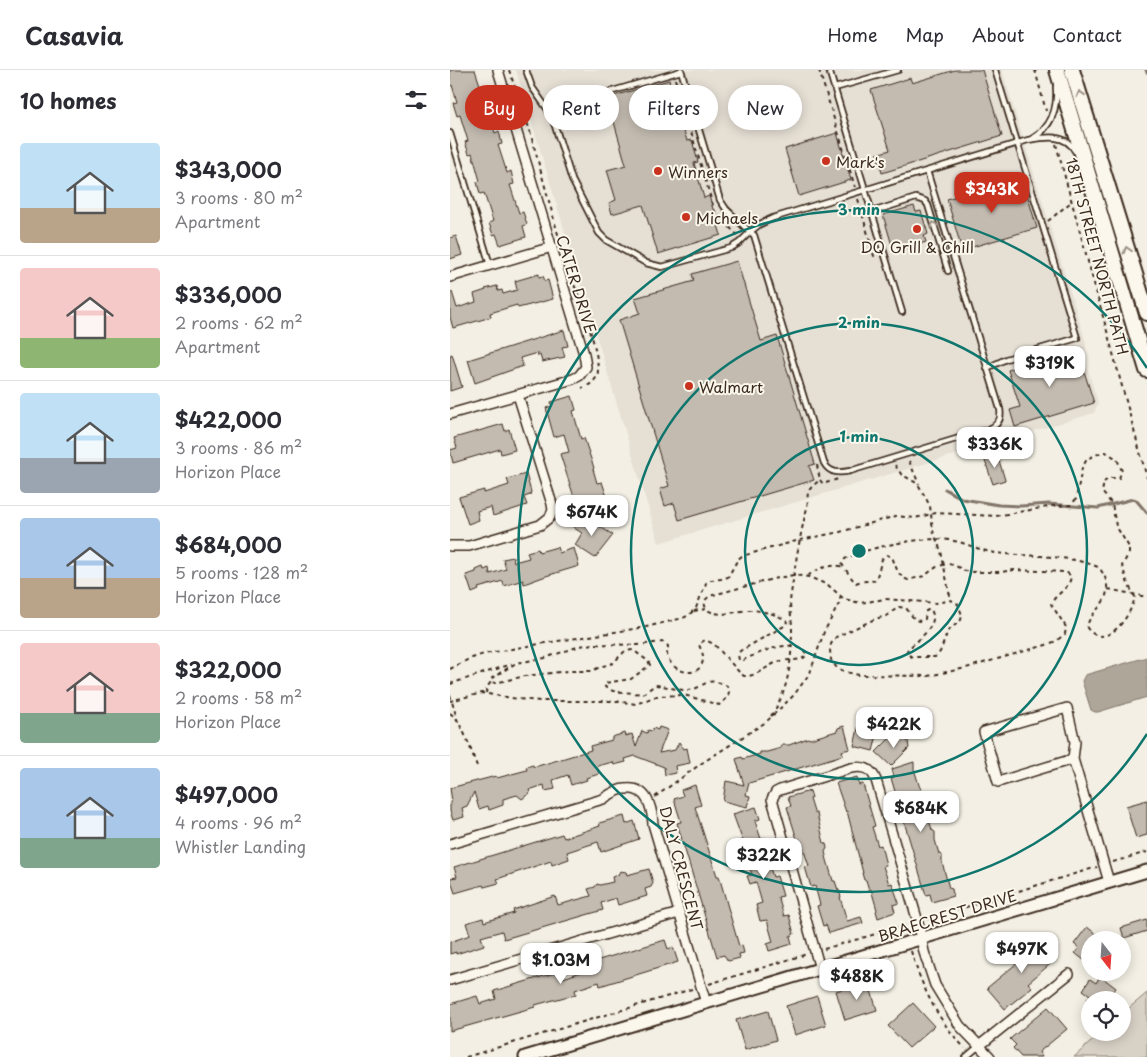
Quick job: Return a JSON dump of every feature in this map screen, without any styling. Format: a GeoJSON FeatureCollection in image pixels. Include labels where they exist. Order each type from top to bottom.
{"type":"FeatureCollection","features":[{"type":"Feature","properties":{"kind":"main road"},"geometry":{"type":"LineString","coordinates":[[1056,70],[1147,370]]}},
{"type":"Feature","properties":{"kind":"main road"},"geometry":{"type":"LineString","coordinates":[[1072,70],[1147,313]]}},
{"type":"Feature","properties":{"kind":"street","name":"CATER DRIVE"},"geometry":{"type":"LineString","coordinates":[[450,414],[573,379],[579,376],[586,368],[556,245],[498,70]]}},
{"type":"Feature","properties":{"kind":"street"},"geometry":{"type":"LineString","coordinates":[[450,277],[556,245]]}},
{"type":"Feature","properties":{"kind":"street"},"geometry":{"type":"LineString","coordinates":[[450,546],[469,546],[540,525],[550,517],[553,510],[552,504],[518,395]]}},
{"type":"Feature","properties":{"kind":"street"},"geometry":{"type":"LineString","coordinates":[[1074,759],[998,782],[984,732],[1067,708],[1075,742],[1074,759],[1109,882]]}},
{"type":"Feature","properties":{"kind":"street"},"geometry":{"type":"LineString","coordinates":[[820,969],[772,799],[776,792],[780,790],[851,768],[866,768],[873,773],[876,780],[922,938],[929,970],[940,996],[960,1026],[990,1057]]}},
{"type":"Feature","properties":{"kind":"street","name":"DALY CRESCENT"},"geometry":{"type":"LineString","coordinates":[[450,844],[603,799],[624,788],[634,789],[642,793],[648,798],[653,824],[706,1003]]}},
{"type":"Feature","properties":{"kind":"street","name":"BRAECREST DRIVE"},"geometry":{"type":"LineString","coordinates":[[525,1057],[1147,871]]}},
{"type":"Feature","properties":{"kind":"street"},"geometry":{"type":"LineString","coordinates":[[450,980],[679,913]]}},
{"type":"Feature","properties":{"kind":"street"},"geometry":{"type":"LineString","coordinates":[[979,1046],[1069,974]]}},
{"type":"Feature","properties":{"kind":"lane"},"geometry":{"type":"LineString","coordinates":[[526,70],[532,87],[543,103]]}},
{"type":"Feature","properties":{"kind":"lane"},"geometry":{"type":"LineString","coordinates":[[619,89],[681,70],[720,200],[726,209],[756,239],[820,452],[829,470],[837,472],[850,471],[993,428],[998,423],[1001,412],[927,171]]}},
{"type":"Feature","properties":{"kind":"lane"},"geometry":{"type":"LineString","coordinates":[[829,70],[902,312]]}},
{"type":"Feature","properties":{"kind":"lane"},"geometry":{"type":"LineString","coordinates":[[835,88],[898,70]]}},
{"type":"Feature","properties":{"kind":"lane"},"geometry":{"type":"LineString","coordinates":[[987,368],[1006,360],[1077,338],[995,70]]}},
{"type":"Feature","properties":{"kind":"lane"},"geometry":{"type":"LineString","coordinates":[[556,130],[572,180],[599,233],[606,240],[646,263],[662,267],[731,248],[740,243],[750,232],[768,219],[1028,140],[1038,135],[1050,123],[1057,98],[1056,70]]}},
{"type":"Feature","properties":{"kind":"lane"},"geometry":{"type":"LineString","coordinates":[[1074,126],[1075,150],[1087,192]]}},
{"type":"Feature","properties":{"kind":"lane"},"geometry":{"type":"LineString","coordinates":[[450,133],[490,265]]}},
{"type":"Feature","properties":{"kind":"lane"},"geometry":{"type":"LineString","coordinates":[[1028,140],[1054,137],[1069,142],[1075,150]]}},
{"type":"Feature","properties":{"kind":"lane"},"geometry":{"type":"LineString","coordinates":[[872,212],[916,198],[925,201],[928,205],[948,271]]}},
{"type":"Feature","properties":{"kind":"lane"},"geometry":{"type":"LineString","coordinates":[[1092,209],[1112,250]]}},
{"type":"Feature","properties":{"kind":"lane"},"geometry":{"type":"LineString","coordinates":[[966,1057],[979,1046]]}},
{"type":"Feature","properties":{"kind":"path"},"geometry":{"type":"LineString","coordinates":[[509,70],[527,123],[558,232],[556,245]]}},
{"type":"Feature","properties":{"kind":"path"},"geometry":{"type":"LineString","coordinates":[[819,70],[874,256],[884,253]]}},
{"type":"Feature","properties":{"kind":"path"},"geometry":{"type":"LineString","coordinates":[[1034,70],[1050,123]]}},
{"type":"Feature","properties":{"kind":"path","name":"18TH STREET NORTH PATH"},"geometry":{"type":"LineString","coordinates":[[1054,137],[1147,478]]}},
{"type":"Feature","properties":{"kind":"path"},"geometry":{"type":"LineString","coordinates":[[1043,226],[1071,202]]}},
{"type":"Feature","properties":{"kind":"path"},"geometry":{"type":"LineString","coordinates":[[569,272],[584,312],[598,366],[597,376],[594,381],[582,388]]}},
{"type":"Feature","properties":{"kind":"path"},"geometry":{"type":"LineString","coordinates":[[693,611],[706,583],[711,580],[721,580],[728,577],[738,559],[742,556],[896,516],[915,518],[931,514],[996,516],[1022,510],[1072,505],[1076,499],[1084,461],[1102,452],[1106,452],[1117,459],[1122,471],[1119,478],[1109,478],[1102,485],[1104,495],[1112,506],[1116,526],[1129,547],[1129,553],[1122,566],[1128,584],[1135,595],[1133,606],[1127,617],[1109,635],[1100,637],[1092,634],[1087,626],[1105,599],[1107,589],[1106,578],[1101,570],[1091,565],[1052,557],[994,553],[951,540],[935,539],[870,549],[848,557],[837,566]]}},
{"type":"Feature","properties":{"kind":"path"},"geometry":{"type":"LineString","coordinates":[[908,458],[930,506],[935,539],[941,551],[952,601]]}},
{"type":"Feature","properties":{"kind":"path"},"geometry":{"type":"LineString","coordinates":[[894,462],[901,474],[920,486]]}},
{"type":"Feature","properties":{"kind":"path"},"geometry":{"type":"LineString","coordinates":[[770,718],[783,695],[791,660],[791,597],[807,510],[807,492],[820,480]]}},
{"type":"Feature","properties":{"kind":"path"},"geometry":{"type":"LineString","coordinates":[[793,542],[798,544],[799,547]]}},
{"type":"Feature","properties":{"kind":"path"},"geometry":{"type":"LineString","coordinates":[[706,609],[705,601],[713,595],[773,578],[794,575],[807,577],[828,585],[848,601],[860,603],[885,599],[936,604],[952,601],[956,602],[959,606],[961,620],[948,630],[940,652],[935,658],[912,657],[906,653],[928,631],[933,616],[932,610],[927,610],[924,619],[917,621],[906,608],[899,607],[886,616],[836,637],[831,644],[831,660],[841,670],[853,674],[928,676],[966,668],[1056,641],[1065,634],[1066,627],[1051,603],[1063,592],[1070,582],[1072,578],[1068,573],[1014,570],[974,572],[963,570],[951,564],[943,564],[925,575],[908,580],[902,577],[892,558],[885,556],[881,561],[876,580],[856,583],[852,581],[849,572],[842,564],[843,561]]}},
{"type":"Feature","properties":{"kind":"path"},"geometry":{"type":"LineString","coordinates":[[807,577],[815,571],[837,566],[845,568]]}},
{"type":"Feature","properties":{"kind":"path"},"geometry":{"type":"LineString","coordinates":[[1107,589],[1147,597]]}},
{"type":"Feature","properties":{"kind":"path"},"geometry":{"type":"LineString","coordinates":[[658,796],[702,763],[770,718],[794,696],[810,673],[824,632],[840,602],[839,595]]}},
{"type":"Feature","properties":{"kind":"path"},"geometry":{"type":"LineString","coordinates":[[450,669],[468,659],[484,654],[646,627],[682,618],[693,611],[706,609],[712,612],[728,614],[748,610],[762,611],[784,619],[787,622],[786,625],[740,651],[738,655],[739,660],[781,646],[791,646],[805,651],[807,655],[804,658],[780,661],[756,674],[744,676],[714,644],[705,640],[699,644],[703,656],[702,663],[696,670],[689,672],[679,672],[672,664],[668,658],[667,644],[663,642],[638,645],[586,645],[545,658],[524,661],[450,684]]}},
{"type":"Feature","properties":{"kind":"path"},"geometry":{"type":"LineString","coordinates":[[451,701],[474,694],[486,693],[526,700],[636,704],[657,696],[684,695],[718,705],[726,700],[729,692],[727,686],[714,681],[689,690],[655,685],[643,694],[607,689],[604,686],[605,683],[631,679],[650,665],[648,661],[631,650],[625,651],[615,662],[592,672],[571,671],[525,676],[495,683],[491,681]]}},
{"type":"Feature","properties":{"kind":"path"},"geometry":{"type":"LineString","coordinates":[[486,693],[492,678],[507,668],[524,661]]}},
{"type":"Feature","properties":{"kind":"path"},"geometry":{"type":"LineString","coordinates":[[450,695],[462,731],[477,766]]}},
{"type":"Feature","properties":{"kind":"path"},"geometry":{"type":"LineString","coordinates":[[450,713],[454,716],[462,731]]}},
{"type":"Feature","properties":{"kind":"path"},"geometry":{"type":"LineString","coordinates":[[466,1057],[702,987]]}},
{"type":"Feature","properties":{"kind":"shaded area"},"geometry":{"type":"Polygon","coordinates":[[[516,70],[1002,70],[1086,343],[1083,354],[1098,403],[1094,413],[659,543],[533,126],[533,85],[521,85],[516,70]]]}},
{"type":"Feature","properties":{"kind":"shaded area"},"geometry":{"type":"Polygon","coordinates":[[[1147,657],[1147,697],[1098,712],[1091,710],[1082,681],[1085,675],[1147,657]]]}},
{"type":"Feature","properties":{"kind":"shaded area"},"geometry":{"type":"Polygon","coordinates":[[[1147,993],[1147,1057],[1074,1057],[1092,1041],[1131,1041],[1131,1006],[1147,993]]]}},
{"type":"Feature","properties":{"kind":"building"},"geometry":{"type":"Polygon","coordinates":[[[450,70],[475,70],[480,85],[465,85],[465,130],[494,130],[495,133],[499,131],[502,144],[498,145],[507,173],[511,171],[514,184],[510,185],[519,213],[523,212],[527,224],[523,226],[526,237],[500,245],[496,234],[493,235],[489,223],[493,221],[484,193],[480,194],[477,182],[480,181],[475,163],[472,153],[469,154],[465,142],[468,141],[460,115],[457,116],[453,103],[457,102],[452,85],[450,86],[450,70]]]}},
{"type":"Feature","properties":{"kind":"building"},"geometry":{"type":"Polygon","coordinates":[[[955,70],[982,70],[1002,136],[882,173],[877,154],[890,150],[871,90],[910,78],[912,83],[955,70]]]}},
{"type":"Feature","properties":{"kind":"building"},"geometry":{"type":"Polygon","coordinates":[[[669,80],[670,85],[652,85],[669,80]]]}},
{"type":"Feature","properties":{"kind":"building"},"geometry":{"type":"Polygon","coordinates":[[[629,92],[629,130],[684,130],[687,141],[692,140],[698,162],[694,163],[704,198],[709,196],[721,235],[658,254],[643,205],[612,214],[609,203],[616,200],[607,170],[626,165],[616,130],[619,130],[619,94],[629,92]]]}},
{"type":"Feature","properties":{"kind":"building"},"geometry":{"type":"Polygon","coordinates":[[[837,133],[851,180],[799,196],[785,149],[837,133]]]}},
{"type":"Feature","properties":{"kind":"building"},"geometry":{"type":"Polygon","coordinates":[[[1022,177],[1037,228],[962,250],[947,199],[1022,177]]]}},
{"type":"Feature","properties":{"kind":"building"},"geometry":{"type":"Polygon","coordinates":[[[914,206],[916,212],[921,211],[928,234],[924,236],[926,242],[894,252],[883,215],[914,206]]]}},
{"type":"Feature","properties":{"kind":"building"},"geometry":{"type":"Polygon","coordinates":[[[456,236],[462,255],[450,259],[450,238],[456,236]]]}},
{"type":"Feature","properties":{"kind":"building"},"geometry":{"type":"Polygon","coordinates":[[[737,261],[761,341],[777,336],[815,464],[809,466],[814,480],[679,520],[674,503],[665,506],[660,489],[669,486],[619,320],[640,313],[635,298],[694,281],[692,274],[737,261]]]}},
{"type":"Feature","properties":{"kind":"building"},"geometry":{"type":"Polygon","coordinates":[[[539,274],[539,277],[543,276],[545,281],[548,280],[553,299],[518,308],[517,305],[490,313],[491,317],[453,328],[450,317],[450,292],[452,292],[457,308],[476,302],[474,294],[485,289],[497,286],[498,291],[502,290],[503,294],[517,290],[515,281],[539,274]]]}},
{"type":"Feature","properties":{"kind":"building"},"geometry":{"type":"Polygon","coordinates":[[[564,330],[568,346],[562,347],[565,357],[542,362],[540,355],[538,356],[537,353],[520,358],[523,366],[475,383],[468,360],[564,330]]]}},
{"type":"Feature","properties":{"kind":"building"},"geometry":{"type":"Polygon","coordinates":[[[1077,349],[1094,403],[1015,427],[1010,410],[1020,407],[1008,370],[1077,349]]]}},
{"type":"Feature","properties":{"kind":"building"},"geometry":{"type":"Polygon","coordinates":[[[452,354],[462,387],[450,391],[450,355],[452,354]]]}},
{"type":"Feature","properties":{"kind":"building"},"geometry":{"type":"Polygon","coordinates":[[[572,396],[576,410],[573,411],[581,439],[584,438],[597,483],[602,482],[608,500],[588,506],[594,497],[576,503],[560,454],[569,452],[564,434],[554,437],[546,408],[552,406],[551,402],[572,396]]]}},
{"type":"Feature","properties":{"kind":"building"},"geometry":{"type":"Polygon","coordinates":[[[503,424],[505,431],[509,429],[515,450],[501,454],[500,449],[453,463],[450,450],[457,448],[454,438],[503,424]]]}},
{"type":"Feature","properties":{"kind":"building"},"geometry":{"type":"Polygon","coordinates":[[[997,454],[1005,480],[993,484],[984,458],[997,454]]]}},
{"type":"Feature","properties":{"kind":"building"},"geometry":{"type":"Polygon","coordinates":[[[526,474],[531,492],[530,495],[524,497],[527,505],[493,516],[491,507],[477,511],[479,520],[468,524],[459,497],[484,490],[484,493],[509,485],[507,479],[526,474]]]}},
{"type":"Feature","properties":{"kind":"building"},"geometry":{"type":"Polygon","coordinates":[[[582,515],[613,535],[595,558],[575,545],[582,533],[574,528],[582,515]]]}},
{"type":"Feature","properties":{"kind":"building"},"geometry":{"type":"Polygon","coordinates":[[[557,547],[559,553],[574,548],[579,566],[524,584],[523,580],[504,586],[503,581],[478,588],[479,590],[472,593],[466,575],[476,572],[476,570],[483,567],[484,570],[489,568],[490,574],[506,569],[503,559],[513,557],[514,562],[529,558],[527,552],[538,549],[539,552],[557,547]]]}},
{"type":"Feature","properties":{"kind":"building"},"geometry":{"type":"Polygon","coordinates":[[[860,720],[879,727],[873,751],[854,746],[860,720]]]}},
{"type":"Feature","properties":{"kind":"building"},"geometry":{"type":"Polygon","coordinates":[[[844,726],[850,749],[842,751],[843,755],[749,783],[746,795],[750,796],[747,807],[723,801],[726,781],[744,785],[736,759],[742,757],[743,759],[760,754],[760,752],[781,748],[782,745],[789,745],[837,731],[838,728],[844,726]]]}},
{"type":"Feature","properties":{"kind":"building"},"geometry":{"type":"Polygon","coordinates":[[[659,727],[668,730],[659,753],[675,750],[679,742],[684,749],[687,748],[690,763],[675,766],[676,773],[665,775],[664,767],[635,756],[625,759],[626,762],[614,765],[613,762],[597,766],[599,774],[571,785],[568,775],[553,780],[555,789],[545,791],[544,785],[529,790],[530,793],[522,799],[517,795],[503,799],[503,805],[489,810],[488,806],[479,809],[474,792],[467,806],[462,808],[464,817],[453,820],[450,811],[450,802],[452,801],[450,788],[527,770],[526,767],[533,765],[534,767],[591,750],[590,746],[612,740],[612,737],[625,733],[626,736],[632,734],[636,747],[642,731],[647,733],[648,730],[652,731],[653,728],[658,730],[659,727]]]}},
{"type":"Feature","properties":{"kind":"building"},"geometry":{"type":"Polygon","coordinates":[[[894,734],[897,737],[901,734],[908,741],[909,748],[891,766],[876,752],[894,734]]]}},
{"type":"Feature","properties":{"kind":"building"},"geometry":{"type":"Polygon","coordinates":[[[914,762],[914,769],[926,808],[928,809],[932,830],[935,832],[935,840],[939,854],[942,855],[942,862],[953,896],[932,902],[930,894],[926,895],[891,778],[894,777],[892,769],[914,762]]]}},
{"type":"Feature","properties":{"kind":"building"},"geometry":{"type":"Polygon","coordinates":[[[857,777],[859,785],[863,784],[875,826],[872,827],[878,846],[881,845],[886,865],[883,866],[889,884],[892,883],[899,903],[893,905],[895,912],[878,918],[871,889],[869,890],[866,880],[864,880],[847,811],[836,783],[857,777]]]}},
{"type":"Feature","properties":{"kind":"building"},"geometry":{"type":"Polygon","coordinates":[[[695,785],[701,805],[695,807],[717,876],[719,876],[739,946],[742,945],[744,953],[739,954],[740,958],[728,961],[724,955],[717,957],[677,823],[681,822],[674,799],[683,796],[681,790],[695,785]]]}},
{"type":"Feature","properties":{"kind":"building"},"geometry":{"type":"Polygon","coordinates":[[[810,791],[812,798],[810,799],[814,812],[817,814],[827,848],[825,852],[827,860],[833,881],[835,881],[839,890],[847,921],[861,917],[863,923],[829,933],[826,925],[823,926],[817,906],[820,905],[815,886],[811,887],[805,867],[809,866],[803,848],[800,849],[787,807],[791,806],[788,797],[810,791]]]}},
{"type":"Feature","properties":{"kind":"building"},"geometry":{"type":"Polygon","coordinates":[[[1147,800],[1147,835],[1136,838],[1126,806],[1147,800]]]}},
{"type":"Feature","properties":{"kind":"building"},"geometry":{"type":"Polygon","coordinates":[[[756,807],[760,819],[755,821],[761,839],[766,838],[772,857],[767,859],[773,877],[777,876],[783,896],[778,897],[784,916],[789,915],[794,934],[790,936],[792,944],[769,951],[767,944],[773,942],[767,920],[760,921],[756,905],[762,903],[756,882],[750,884],[747,876],[752,875],[749,865],[751,864],[733,814],[756,807]]]}},
{"type":"Feature","properties":{"kind":"building"},"geometry":{"type":"Polygon","coordinates":[[[624,816],[626,824],[634,821],[639,839],[601,852],[598,842],[567,852],[569,859],[552,865],[551,861],[497,879],[499,883],[484,887],[483,885],[455,893],[450,878],[457,877],[454,867],[562,834],[564,838],[600,826],[599,823],[624,816]]]}},
{"type":"Feature","properties":{"kind":"building"},"geometry":{"type":"Polygon","coordinates":[[[649,869],[653,883],[651,887],[645,889],[647,896],[618,905],[616,898],[601,903],[603,910],[504,939],[502,931],[481,937],[484,945],[456,954],[456,952],[450,954],[450,942],[470,935],[466,923],[483,918],[484,922],[514,913],[513,910],[555,896],[558,905],[591,896],[588,889],[595,887],[597,884],[613,882],[612,877],[618,875],[620,871],[626,872],[627,875],[649,869]]]}},
{"type":"Feature","properties":{"kind":"building"},"geometry":{"type":"Polygon","coordinates":[[[1147,920],[1147,931],[1131,936],[1131,931],[1122,931],[1121,928],[1147,920]]]}},
{"type":"Feature","properties":{"kind":"building"},"geometry":{"type":"Polygon","coordinates":[[[1087,927],[1092,931],[1084,931],[1087,927]]]}},
{"type":"Feature","properties":{"kind":"building"},"geometry":{"type":"Polygon","coordinates":[[[1081,935],[1081,958],[1075,953],[1079,948],[1074,944],[1081,935]]]}},
{"type":"Feature","properties":{"kind":"building"},"geometry":{"type":"Polygon","coordinates":[[[1038,938],[1056,959],[1028,983],[1032,987],[1005,1009],[987,988],[1016,964],[1012,960],[1038,938]]]}},
{"type":"Feature","properties":{"kind":"building"},"geometry":{"type":"Polygon","coordinates":[[[665,940],[668,949],[673,947],[678,962],[600,986],[599,982],[575,990],[576,994],[450,1031],[450,1004],[477,996],[480,1004],[496,999],[494,991],[561,971],[563,978],[581,972],[579,966],[665,940]]]}},
{"type":"Feature","properties":{"kind":"building"},"geometry":{"type":"Polygon","coordinates":[[[868,981],[877,1010],[845,1020],[836,991],[868,981]]]}},
{"type":"Feature","properties":{"kind":"building"},"geometry":{"type":"Polygon","coordinates":[[[1089,981],[1096,983],[1097,981],[1107,981],[1116,988],[1114,991],[1083,990],[1089,981]]]}},
{"type":"Feature","properties":{"kind":"building"},"geometry":{"type":"Polygon","coordinates":[[[817,996],[826,1025],[795,1035],[786,1006],[817,996]]]}},
{"type":"Feature","properties":{"kind":"building"},"geometry":{"type":"Polygon","coordinates":[[[913,1003],[934,1026],[909,1048],[888,1026],[913,1003]]]}},
{"type":"Feature","properties":{"kind":"building"},"geometry":{"type":"Polygon","coordinates":[[[1048,1007],[1067,1029],[1039,1052],[1042,1057],[1021,1057],[1013,1048],[1016,1045],[1010,1039],[1048,1007]]]}},
{"type":"Feature","properties":{"kind":"building"},"geometry":{"type":"Polygon","coordinates":[[[768,1011],[776,1040],[745,1050],[736,1020],[768,1011]]]}},
{"type":"Feature","properties":{"kind":"waterway"},"geometry":{"type":"LineString","coordinates":[[945,489],[963,499],[999,505],[1049,504],[1098,508],[1133,499],[1147,513]]}},
{"type":"Feature","properties":{"kind":"place","name":"Mark's"},"geometry":{"type":"Point","coordinates":[826,161]}},
{"type":"Feature","properties":{"kind":"place","name":"Winners"},"geometry":{"type":"Point","coordinates":[658,171]}},
{"type":"Feature","properties":{"kind":"place","name":"Michaels"},"geometry":{"type":"Point","coordinates":[686,217]}},
{"type":"Feature","properties":{"kind":"place","name":"DQ Grill & Chill"},"geometry":{"type":"Point","coordinates":[917,229]}},
{"type":"Feature","properties":{"kind":"place","name":"Walmart"},"geometry":{"type":"Point","coordinates":[689,386]}}]}
